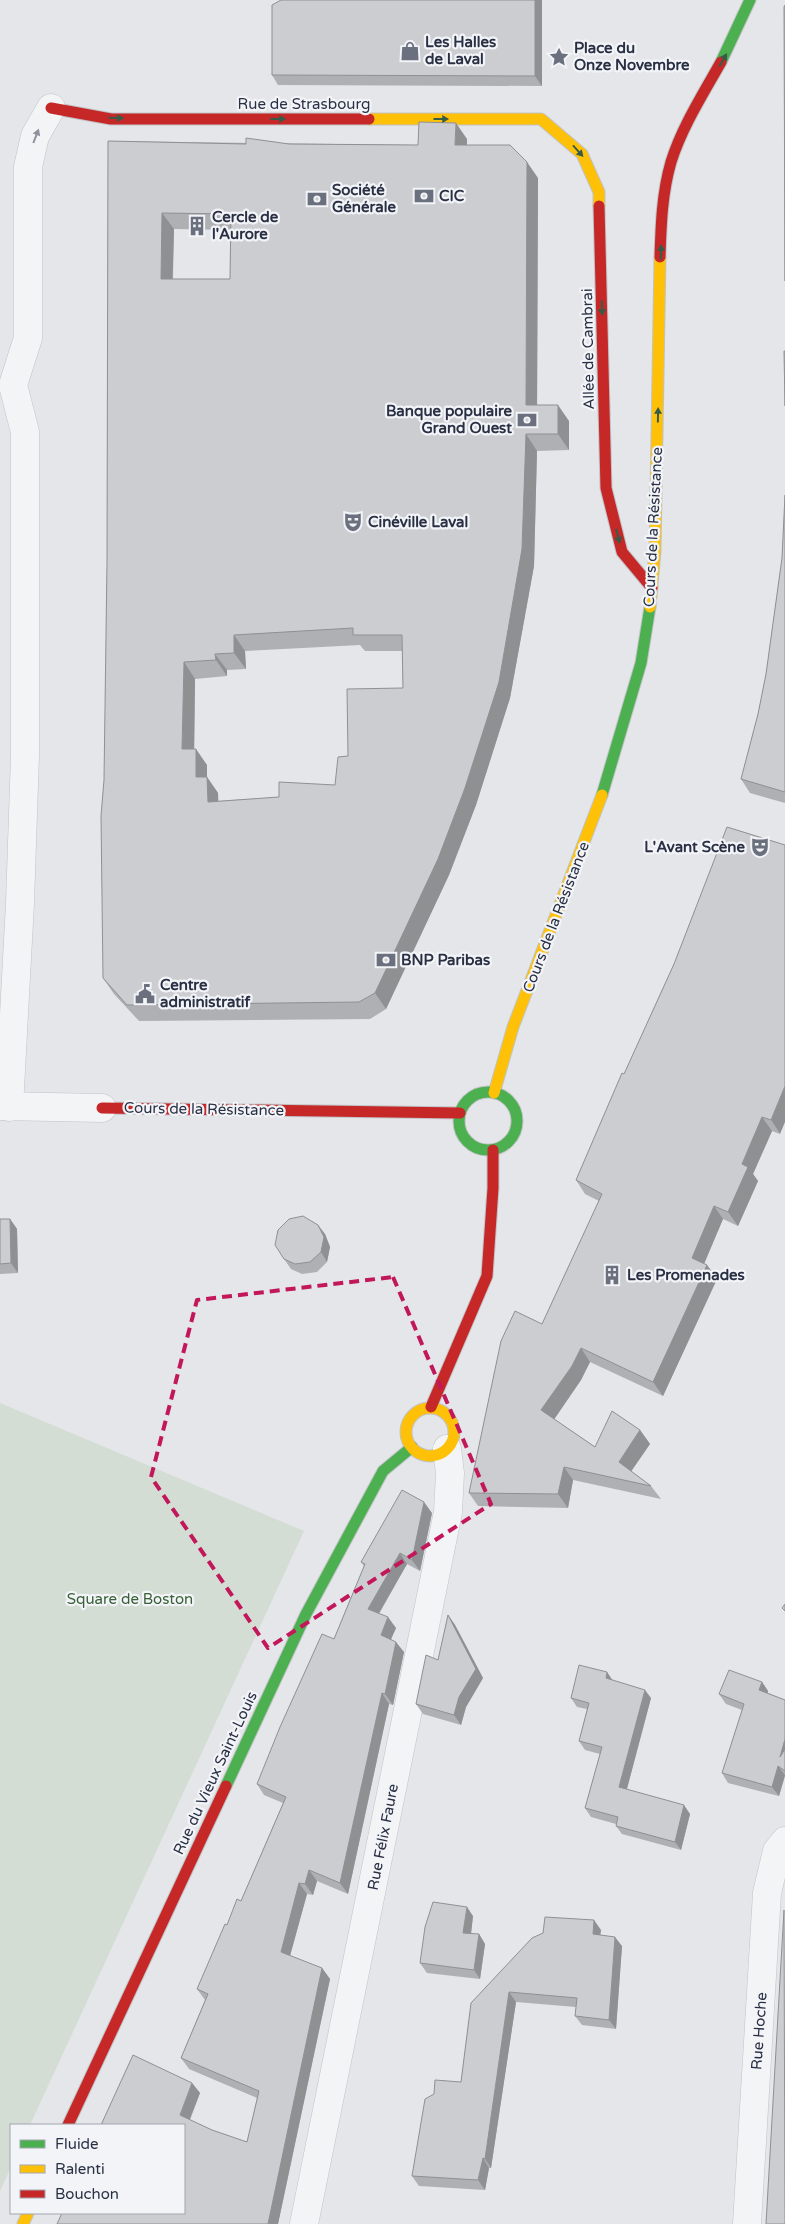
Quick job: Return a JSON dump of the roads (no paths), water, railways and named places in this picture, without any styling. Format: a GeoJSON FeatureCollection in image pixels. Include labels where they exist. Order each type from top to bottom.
{"type":"FeatureCollection","features":[{"type":"Feature","properties":{"kind":"main road"},"geometry":{"type":"LineString","coordinates":[[740,0],[742,25]]}},
{"type":"Feature","properties":{"kind":"main road","name":"Cours de la Résistance"},"geometry":{"type":"LineString","coordinates":[[494,1093],[514,1027],[599,805],[641,663],[648,626],[656,525],[661,214],[670,168],[675,153],[703,94],[742,25],[750,0]]}},
{"type":"Feature","properties":{"kind":"main road","name":"Rue de Strasbourg"},"geometry":{"type":"LineString","coordinates":[[59,110],[111,119],[541,119]]}},
{"type":"Feature","properties":{"kind":"main road","name":"Allée de Cambrai"},"geometry":{"type":"LineString","coordinates":[[541,119],[582,154],[599,192],[606,488],[622,552],[634,569],[652,588]]}},
{"type":"Feature","properties":{"kind":"main road"},"geometry":{"type":"LineString","coordinates":[[494,1093],[510,1102],[517,1118],[517,1127],[508,1142],[492,1150],[483,1150],[467,1140],[460,1123],[460,1113],[464,1106],[477,1094],[494,1093]]}},
{"type":"Feature","properties":{"kind":"main road","name":"Cours de la Résistance"},"geometry":{"type":"LineString","coordinates":[[102,1108],[460,1113]]}},
{"type":"Feature","properties":{"kind":"main road"},"geometry":{"type":"LineString","coordinates":[[431,1407],[487,1276],[493,1188],[492,1150]]}},
{"type":"Feature","properties":{"kind":"main road"},"geometry":{"type":"LineString","coordinates":[[431,1407],[445,1413],[454,1426],[454,1434],[447,1449],[440,1454],[425,1455],[412,1448],[406,1433],[410,1418],[422,1409],[431,1407]]}},
{"type":"Feature","properties":{"kind":"main road","name":"Rue du Vieux Saint-Louis"},"geometry":{"type":"LineString","coordinates":[[68,2124],[306,1614],[383,1471],[412,1448]]}},
{"type":"Feature","properties":{"kind":"street"},"geometry":{"type":"LineString","coordinates":[[4,1106],[20,903],[25,745],[25,432],[13,385],[28,338],[28,167],[35,136],[59,110]]}},
{"type":"Feature","properties":{"kind":"street","name":"Cours de la Résistance"},"geometry":{"type":"LineString","coordinates":[[4,1106],[102,1108]]}},
{"type":"Feature","properties":{"kind":"street","name":"Rue Félix Faure"},"geometry":{"type":"LineString","coordinates":[[304,2224],[448,1512],[450,1473],[447,1449]]}},
{"type":"Feature","properties":{"kind":"street","name":"Rue Hoche"},"geometry":{"type":"LineString","coordinates":[[747,2224],[767,1893],[777,1851],[785,1841]]}},
{"type":"Feature","properties":{"kind":"place","name":"Les Halles de Laval"},"geometry":{"type":"Point","coordinates":[410,51]}},
{"type":"Feature","properties":{"kind":"place","name":"Place du Onze Novembre"},"geometry":{"type":"Point","coordinates":[559,57]}},
{"type":"Feature","properties":{"kind":"place","name":"CIC"},"geometry":{"type":"Point","coordinates":[424,196]}},
{"type":"Feature","properties":{"kind":"place","name":"Société Générale"},"geometry":{"type":"Point","coordinates":[317,199]}},
{"type":"Feature","properties":{"kind":"place","name":"Cercle de l'Aurore"},"geometry":{"type":"Point","coordinates":[197,226]}},
{"type":"Feature","properties":{"kind":"place","name":"Banque populaire Grand Ouest"},"geometry":{"type":"Point","coordinates":[527,420]}},
{"type":"Feature","properties":{"kind":"place","name":"Cinéville Laval"},"geometry":{"type":"Point","coordinates":[353,522]}},
{"type":"Feature","properties":{"kind":"place","name":"L'Avant Scène"},"geometry":{"type":"Point","coordinates":[760,847]}},
{"type":"Feature","properties":{"kind":"place","name":"BNP Paribas"},"geometry":{"type":"Point","coordinates":[386,960]}},
{"type":"Feature","properties":{"kind":"place","name":"Centre administratif"},"geometry":{"type":"Point","coordinates":[145,994]}},
{"type":"Feature","properties":{"kind":"place","name":"Les Promenades"},"geometry":{"type":"Point","coordinates":[612,1275]}},
{"type":"Feature","properties":{"kind":"park label","name":"Square de Boston"},"geometry":{"type":"Point","coordinates":[130,1599]}}]}
